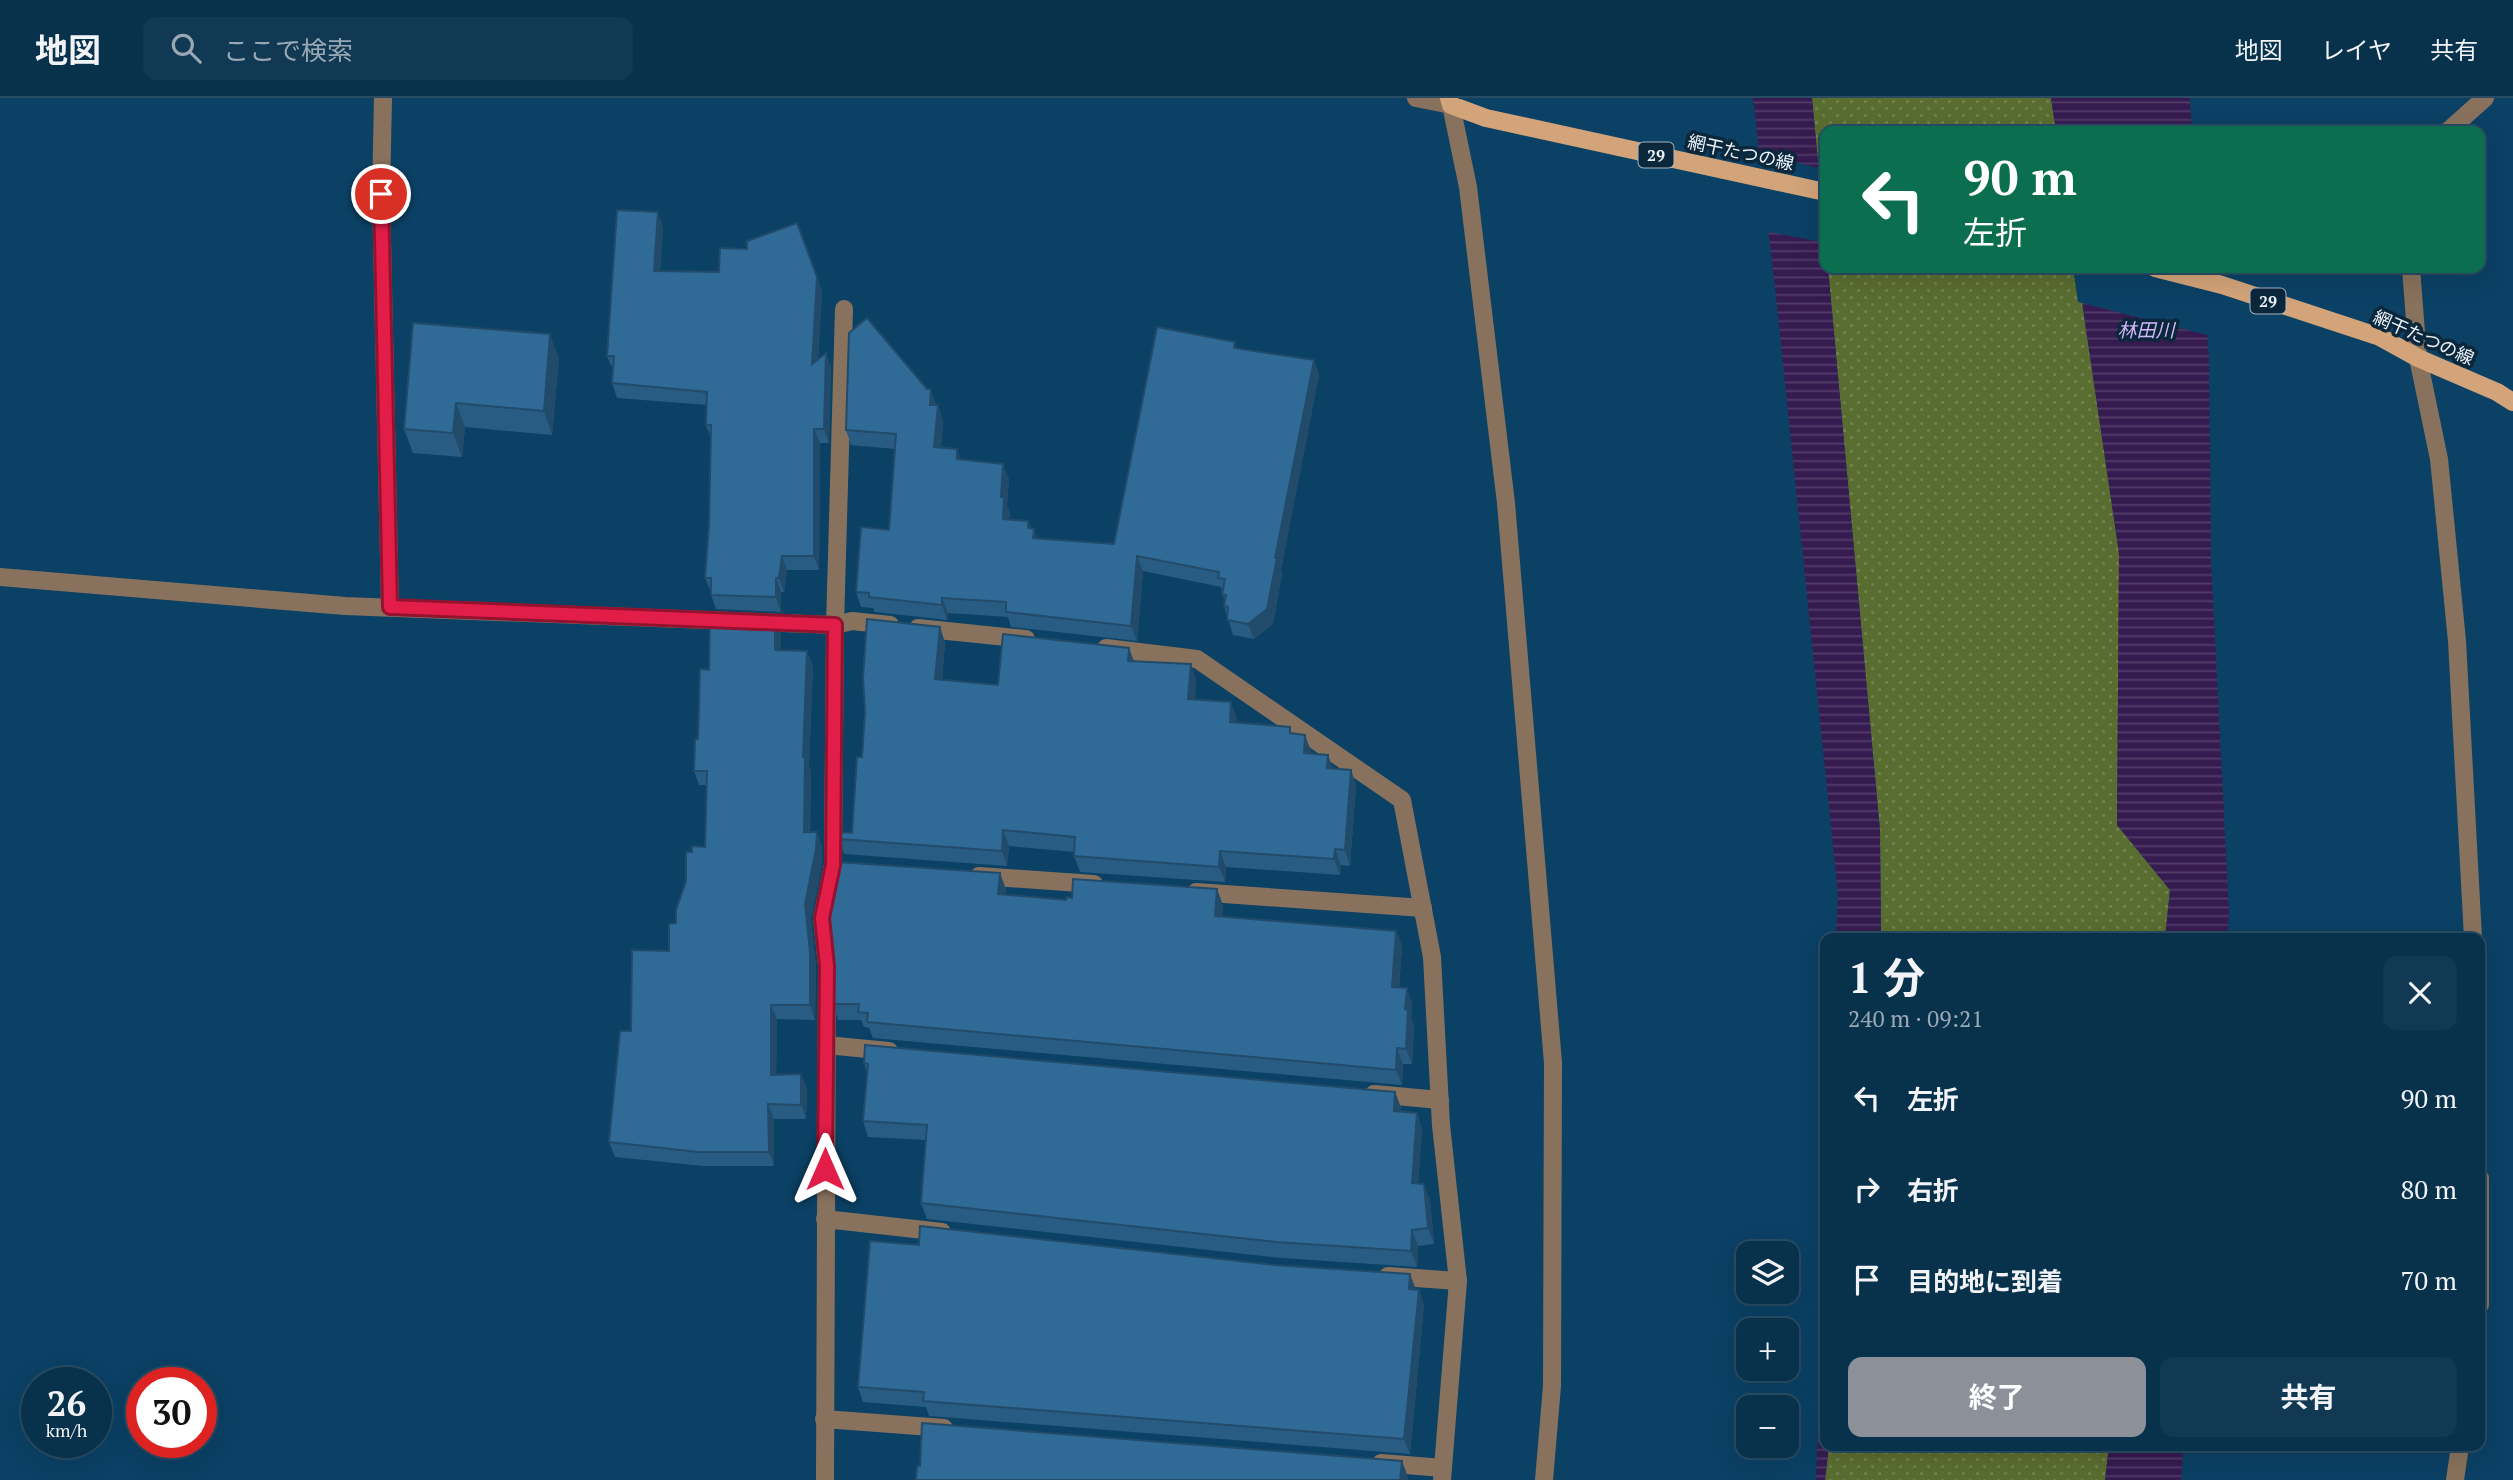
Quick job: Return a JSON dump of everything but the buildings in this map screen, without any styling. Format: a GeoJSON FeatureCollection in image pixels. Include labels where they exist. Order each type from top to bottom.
{"type":"FeatureCollection","features":[{"type":"Feature","properties":{"kind":"main road","name":"網干たつの線"},"geometry":{"type":"LineString","coordinates":[[1450,102],[1486,118],[1820,191]]}},
{"type":"Feature","properties":{"kind":"main road","name":"網干たつの線"},"geometry":{"type":"LineString","coordinates":[[2175,273],[2222,285],[2380,337],[2418,358],[2497,392],[2513,402]]}},
{"type":"Feature","properties":{"kind":"street"},"geometry":{"type":"LineString","coordinates":[[383,98],[381,194],[390,607]]}},
{"type":"Feature","properties":{"kind":"street"},"geometry":{"type":"LineString","coordinates":[[1416,98],[1450,102],[1468,187],[1506,503],[1553,1063],[1552,1386],[1544,1480]]}},
{"type":"Feature","properties":{"kind":"street"},"geometry":{"type":"LineString","coordinates":[[2454,126],[2485,98]]}},
{"type":"Feature","properties":{"kind":"street"},"geometry":{"type":"LineString","coordinates":[[2411,273],[2418,358],[2439,459],[2458,640],[2473,933]]}},
{"type":"Feature","properties":{"kind":"street"},"geometry":{"type":"LineString","coordinates":[[825,1480],[827,966],[822,918],[839,866],[835,625],[844,309]]}},
{"type":"Feature","properties":{"kind":"street"},"geometry":{"type":"LineString","coordinates":[[0,577],[345,606],[835,625],[852,621],[1045,641]]}},
{"type":"Feature","properties":{"kind":"street"},"geometry":{"type":"LineString","coordinates":[[1086,646],[1198,659],[1402,800],[1432,957],[1440,1100],[1458,1280],[1443,1474],[1361,1462]]}},
{"type":"Feature","properties":{"kind":"street"},"geometry":{"type":"LineString","coordinates":[[956,874],[1107,885]]}},
{"type":"Feature","properties":{"kind":"street"},"geometry":{"type":"LineString","coordinates":[[1176,890],[1423,908]]}},
{"type":"Feature","properties":{"kind":"street"},"geometry":{"type":"LineString","coordinates":[[826,1045],[908,1052]]}},
{"type":"Feature","properties":{"kind":"street"},"geometry":{"type":"LineString","coordinates":[[1358,1092],[1440,1100]]}},
{"type":"Feature","properties":{"kind":"street"},"geometry":{"type":"LineString","coordinates":[[825,1219],[963,1234]]}},
{"type":"Feature","properties":{"kind":"street"},"geometry":{"type":"LineString","coordinates":[[1376,1275],[1458,1280]]}},
{"type":"Feature","properties":{"kind":"street"},"geometry":{"type":"LineString","coordinates":[[824,1419],[961,1430]]}},
{"type":"Feature","properties":{"kind":"street"},"geometry":{"type":"LineString","coordinates":[[2455,1480],[2459,1451]]}},
{"type":"Feature","properties":{"kind":"green space"},"geometry":{"type":"Polygon","coordinates":[[[1812,98],[2051,98],[2055,126],[1820,126],[1820,184],[1812,98]]]}},
{"type":"Feature","properties":{"kind":"green space"},"geometry":{"type":"Polygon","coordinates":[[[1828,273],[2078,273],[2119,553],[2117,825],[2170,890],[2166,933],[1881,933],[1880,830],[1828,273]]]}},
{"type":"Feature","properties":{"kind":"green space"},"geometry":{"type":"Polygon","coordinates":[[[1828,1451],[2108,1451],[2105,1480],[1825,1480],[1828,1451]]]}},
{"type":"Feature","properties":{"kind":"water"},"geometry":{"type":"Polygon","coordinates":[[[1753,98],[1812,98],[1820,184],[1820,273],[1828,273],[1880,831],[1881,933],[1836,933],[1838,894],[1753,98]]]}},
{"type":"Feature","properties":{"kind":"water"},"geometry":{"type":"Polygon","coordinates":[[[2051,98],[2190,98],[2192,126],[2055,126],[2051,98]]]}},
{"type":"Feature","properties":{"kind":"water","name":"林田川"},"geometry":{"type":"Polygon","coordinates":[[[2078,273],[2202,273],[2209,358],[2211,560],[2229,913],[2227,933],[2166,933],[2170,890],[2117,825],[2119,553],[2078,273]]]}},
{"type":"Feature","properties":{"kind":"water"},"geometry":{"type":"Polygon","coordinates":[[[1820,1372],[1820,1451],[1828,1451],[1825,1480],[1816,1480],[1820,1372]]]}},
{"type":"Feature","properties":{"kind":"water"},"geometry":{"type":"Polygon","coordinates":[[[2108,1451],[2184,1451],[2181,1480],[2105,1480],[2108,1451]]]}},
{"type":"Feature","properties":{"kind":"pier"},"geometry":{"type":"Polygon","coordinates":[[[1756,152],[1820,168],[1820,242],[1765,231],[1756,152]]]}},
{"type":"Feature","properties":{"kind":"pier"},"geometry":{"type":"Polygon","coordinates":[[[2074,273],[2206,273],[2211,336],[2078,302],[2074,273]]]}},
{"type":"Feature","properties":{"kind":"route"},"geometry":{"type":"LineString","coordinates":[[381,194],[390,607],[835,625],[833,865],[822,918],[827,966],[825,1169]]}}]}
